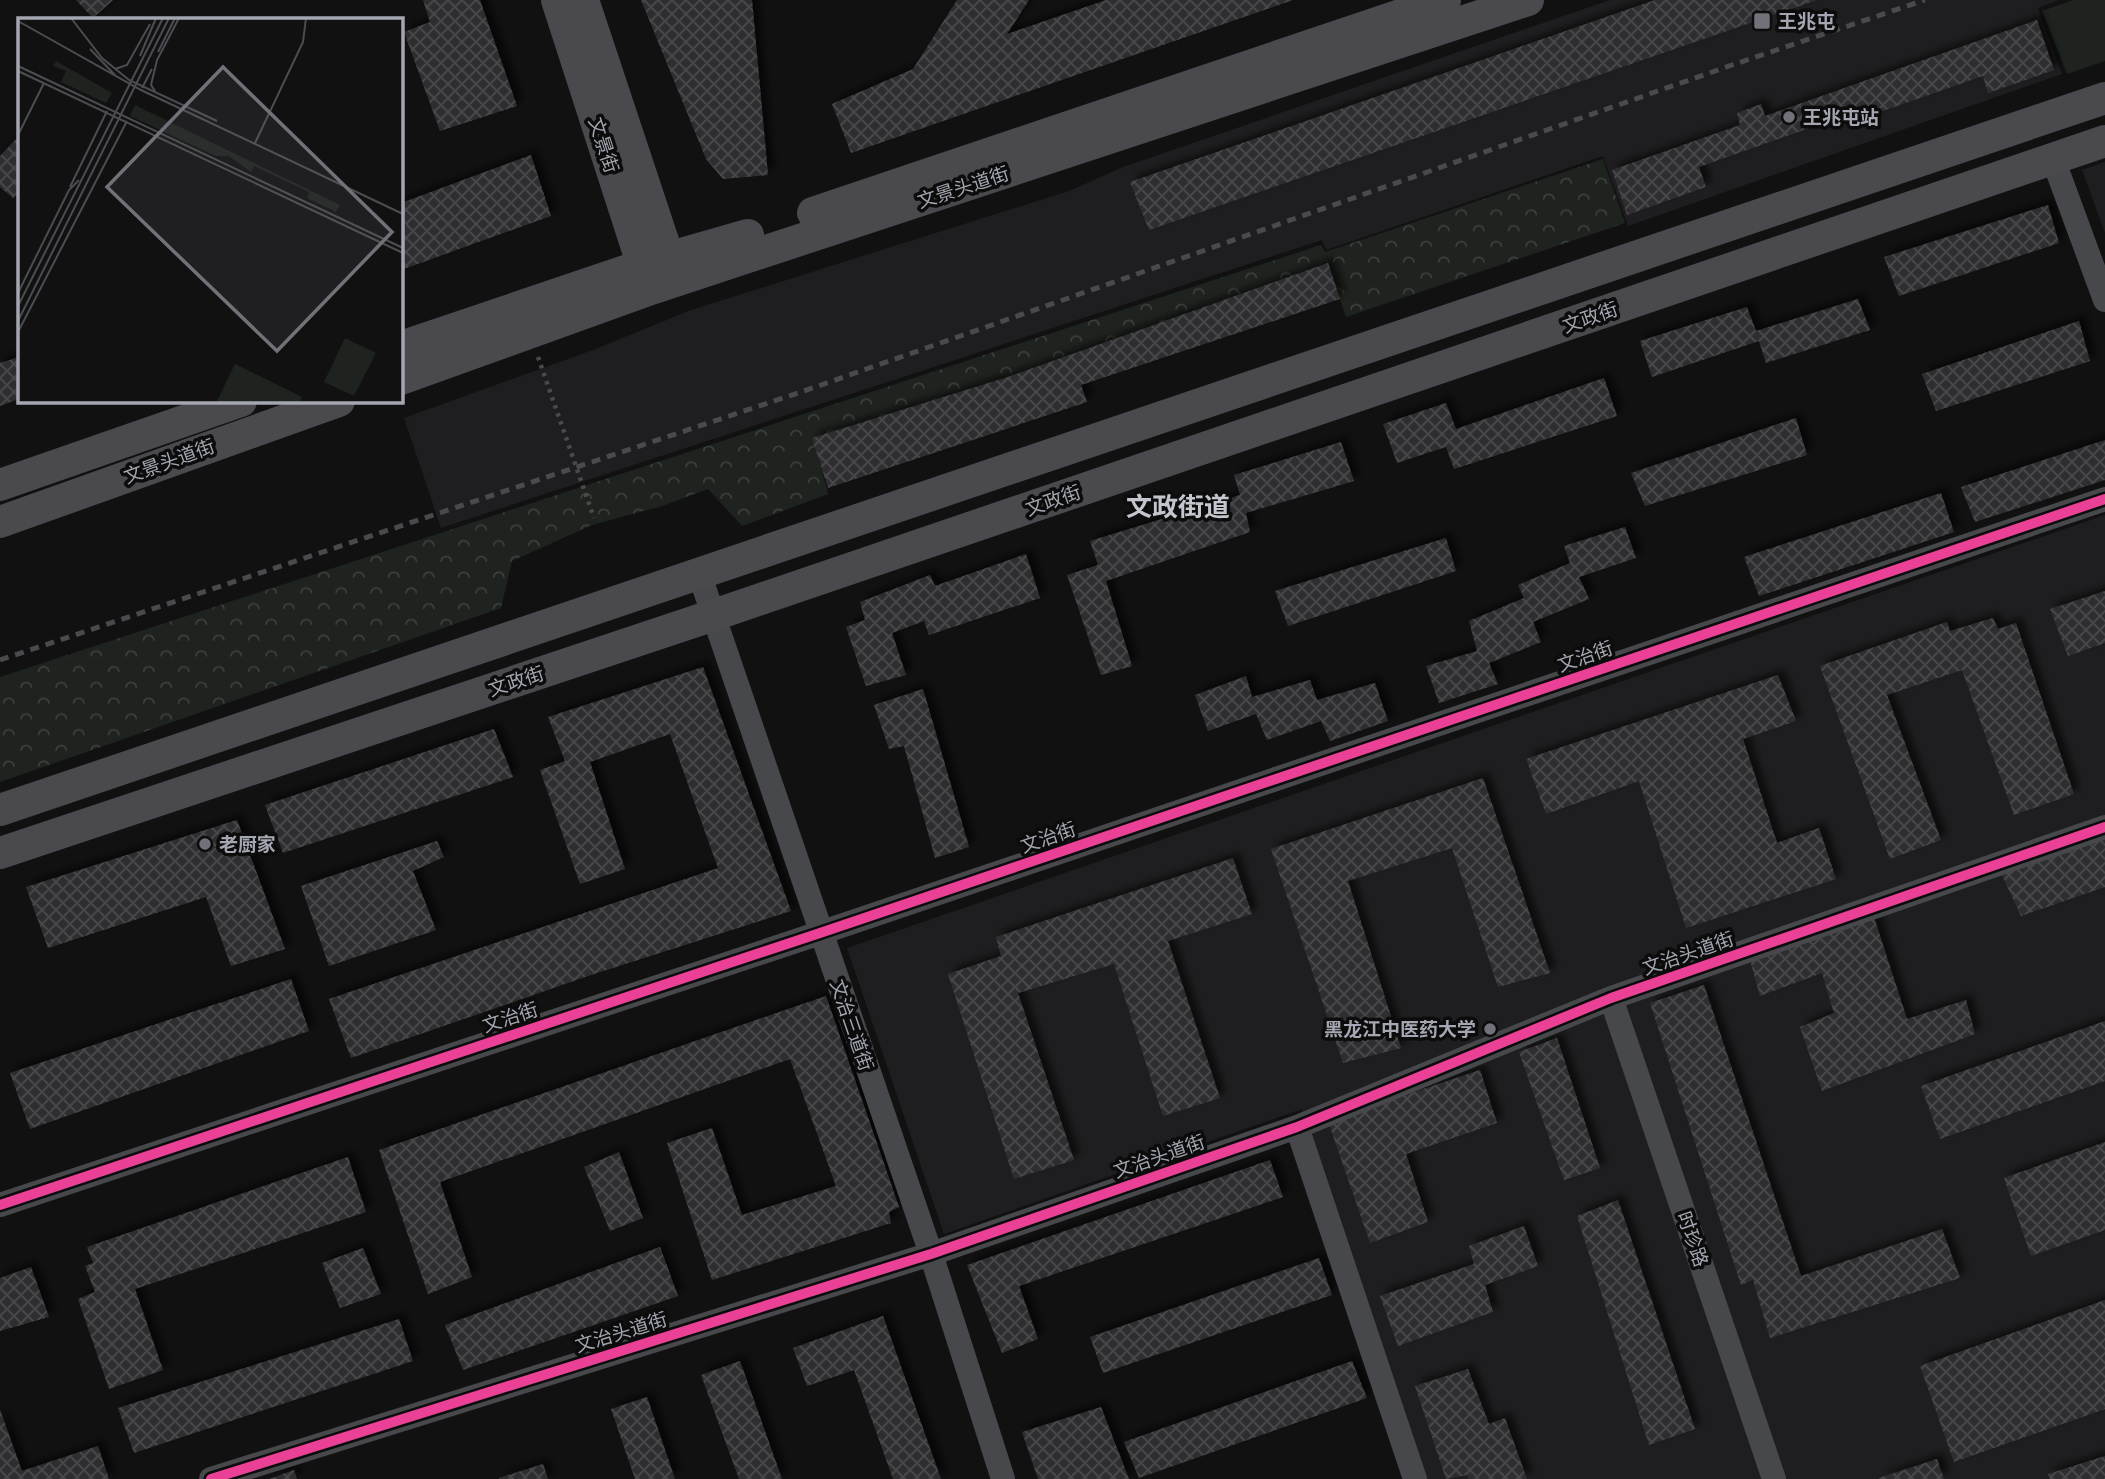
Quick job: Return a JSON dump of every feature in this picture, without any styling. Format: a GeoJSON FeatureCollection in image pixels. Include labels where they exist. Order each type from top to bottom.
{"type":"FeatureCollection","features":[{"type":"Feature","properties":{"kind":"main road","name":"文景街"},"geometry":{"type":"LineString","coordinates":[[557,0],[660,273]]}},
{"type":"Feature","properties":{"kind":"main road","name":"文景街"},"geometry":{"type":"LineString","coordinates":[[583,0],[660,273]]}},
{"type":"Feature","properties":{"kind":"main road","name":"文景头道街"},"geometry":{"type":"LineString","coordinates":[[402,379],[660,273],[715,246],[1446,0]]}},
{"type":"Feature","properties":{"kind":"main road","name":"文景头道街"},"geometry":{"type":"LineString","coordinates":[[402,347],[660,273],[1528,0]]}},
{"type":"Feature","properties":{"kind":"main road"},"geometry":{"type":"LineString","coordinates":[[0,810],[2105,98]]}},
{"type":"Feature","properties":{"kind":"main road","name":"文政街"},"geometry":{"type":"LineString","coordinates":[[0,853],[714,615],[2105,141]]}},
{"type":"Feature","properties":{"kind":"main road","name":"文景头道街"},"geometry":{"type":"LineString","coordinates":[[0,485],[237,402]]}},
{"type":"Feature","properties":{"kind":"main road","name":"文景头道街"},"geometry":{"type":"LineString","coordinates":[[0,522],[336,402]]}},
{"type":"Feature","properties":{"kind":"street"},"geometry":{"type":"LineString","coordinates":[[2053,159],[2105,300]]}},
{"type":"Feature","properties":{"kind":"street","name":"文治街"},"geometry":{"type":"LineString","coordinates":[[0,1205],[820,933],[2105,499]]}},
{"type":"Feature","properties":{"kind":"street","name":"文治三道街"},"geometry":{"type":"LineString","coordinates":[[699,573],[931,1254],[1003,1479]]}},
{"type":"Feature","properties":{"kind":"street","name":"文治头道街"},"geometry":{"type":"LineString","coordinates":[[211,1479],[931,1254],[1297,1127],[1611,998],[2105,827]]}},
{"type":"Feature","properties":{"kind":"street","name":"时珍路"},"geometry":{"type":"LineString","coordinates":[[1611,998],[1774,1479]]}},
{"type":"Feature","properties":{"kind":"street"},"geometry":{"type":"LineString","coordinates":[[1297,1127],[1415,1479]]}},
{"type":"Feature","properties":{"kind":"path"},"geometry":{"type":"LineString","coordinates":[[538,357],[594,518]]}},
{"type":"Feature","properties":{"kind":"shaded area"},"geometry":{"type":"Polygon","coordinates":[[[1610,0],[2059,0],[2038,8],[2062,74],[1628,226],[1603,156],[1326,250],[1322,240],[441,528],[404,418],[593,350],[691,310],[1069,191],[1123,167],[1610,0]]]}},
{"type":"Feature","properties":{"kind":"shaded area"},"geometry":{"type":"Polygon","coordinates":[[[2105,162],[2105,233],[2082,170],[2105,162]]]}},
{"type":"Feature","properties":{"kind":"shaded area","name":"黑龙江中医药大学"},"geometry":{"type":"Polygon","coordinates":[[[2105,515],[2105,1479],[1426,1479],[1302,1109],[944,1234],[847,948],[2105,515]]]}},
{"type":"Feature","properties":{"kind":"green space"},"geometry":{"type":"Polygon","coordinates":[[[2073,0],[2105,0],[2105,61],[2067,74],[2042,11],[2073,0]]]}},
{"type":"Feature","properties":{"kind":"green space"},"geometry":{"type":"Polygon","coordinates":[[[1603,159],[1625,223],[1346,317],[1328,263],[1008,377],[813,438],[828,494],[742,526],[708,489],[662,506],[592,525],[512,561],[501,608],[0,782],[0,677],[1321,245],[1325,252],[1603,159]]]}},
{"type":"Feature","properties":{"kind":"building"},"geometry":{"type":"Polygon","coordinates":[[[76,0],[113,0],[93,18],[76,0]]]}},
{"type":"Feature","properties":{"kind":"building"},"geometry":{"type":"Polygon","coordinates":[[[423,0],[480,0],[517,106],[440,131],[404,32],[430,22],[423,0]]]}},
{"type":"Feature","properties":{"kind":"building"},"geometry":{"type":"Polygon","coordinates":[[[641,0],[752,0],[768,175],[723,179],[706,159],[641,0]]]}},
{"type":"Feature","properties":{"kind":"building"},"geometry":{"type":"Polygon","coordinates":[[[957,0],[1029,0],[1007,34],[1106,0],[1293,0],[851,153],[832,104],[913,69],[957,0]]]}},
{"type":"Feature","properties":{"kind":"building"},"geometry":{"type":"Polygon","coordinates":[[[1655,0],[1817,0],[1149,230],[1130,182],[1655,0]]]}},
{"type":"Feature","properties":{"kind":"building","name":"王兆屯站"},"geometry":{"type":"Polygon","coordinates":[[[2037,20],[2054,70],[1988,93],[1983,76],[1863,118],[1860,110],[1699,167],[1706,187],[1627,215],[1612,170],[1740,125],[1737,113],[1761,104],[1765,116],[2037,20]]]}},
{"type":"Feature","properties":{"kind":"building"},"geometry":{"type":"Polygon","coordinates":[[[18,137],[18,193],[13,198],[0,187],[0,156],[18,137]]]}},
{"type":"Feature","properties":{"kind":"building"},"geometry":{"type":"Polygon","coordinates":[[[531,155],[551,216],[402,270],[402,228],[406,226],[402,216],[402,203],[531,155]]]}},
{"type":"Feature","properties":{"kind":"building"},"geometry":{"type":"Polygon","coordinates":[[[2048,205],[2059,243],[1899,296],[1884,257],[2048,205]]]}},
{"type":"Feature","properties":{"kind":"building"},"geometry":{"type":"Polygon","coordinates":[[[1328,263],[1340,299],[1081,385],[1087,402],[828,488],[812,438],[1008,377],[1328,263]]]}},
{"type":"Feature","properties":{"kind":"building"},"geometry":{"type":"Polygon","coordinates":[[[1858,299],[1870,330],[1766,363],[1759,341],[1652,377],[1640,341],[1747,307],[1756,331],[1858,299]]]}},
{"type":"Feature","properties":{"kind":"building"},"geometry":{"type":"Polygon","coordinates":[[[2079,321],[2090,361],[1936,411],[1922,374],[2079,321]]]}},
{"type":"Feature","properties":{"kind":"building"},"geometry":{"type":"Polygon","coordinates":[[[18,357],[18,399],[0,406],[0,363],[18,357]]]}},
{"type":"Feature","properties":{"kind":"building"},"geometry":{"type":"Polygon","coordinates":[[[1604,378],[1617,416],[1454,469],[1446,447],[1397,463],[1383,424],[1446,403],[1456,429],[1604,378]]]}},
{"type":"Feature","properties":{"kind":"building"},"geometry":{"type":"Polygon","coordinates":[[[1796,418],[1807,455],[1645,506],[1631,473],[1796,418]]]}},
{"type":"Feature","properties":{"kind":"building"},"geometry":{"type":"Polygon","coordinates":[[[2105,440],[2105,480],[1975,522],[1961,487],[2105,440]]]}},
{"type":"Feature","properties":{"kind":"building"},"geometry":{"type":"Polygon","coordinates":[[[1341,442],[1354,481],[1246,513],[1250,532],[1106,581],[1132,666],[1101,675],[1067,575],[1098,565],[1090,541],[1240,495],[1234,475],[1341,442]]]}},
{"type":"Feature","properties":{"kind":"building"},"geometry":{"type":"Polygon","coordinates":[[[1941,493],[1954,532],[1759,596],[1744,557],[1941,493]]]}},
{"type":"Feature","properties":{"kind":"building"},"geometry":{"type":"Polygon","coordinates":[[[1625,527],[1636,558],[1579,577],[1589,599],[1533,622],[1541,642],[1489,663],[1498,684],[1439,703],[1426,666],[1477,651],[1469,621],[1524,598],[1518,585],[1570,563],[1564,546],[1625,527]]]}},
{"type":"Feature","properties":{"kind":"building"},"geometry":{"type":"Polygon","coordinates":[[[1446,538],[1456,571],[1288,626],[1275,591],[1446,538]]]}},
{"type":"Feature","properties":{"kind":"building"},"geometry":{"type":"Polygon","coordinates":[[[1026,554],[1040,598],[929,635],[924,621],[892,633],[906,675],[866,686],[846,627],[865,620],[860,602],[930,575],[935,586],[1026,554]]]}},
{"type":"Feature","properties":{"kind":"building"},"geometry":{"type":"Polygon","coordinates":[[[2105,591],[2105,643],[2068,656],[2050,609],[2105,591]]]}},
{"type":"Feature","properties":{"kind":"building"},"geometry":{"type":"Polygon","coordinates":[[[1993,618],[1998,629],[2016,623],[2074,794],[2014,815],[1962,670],[1887,695],[1941,840],[1890,859],[1820,666],[1947,622],[1950,631],[1993,618]]]}},
{"type":"Feature","properties":{"kind":"building"},"geometry":{"type":"Polygon","coordinates":[[[703,667],[791,911],[591,975],[351,1058],[329,999],[718,868],[670,734],[590,762],[625,869],[580,884],[540,770],[565,761],[548,717],[703,667]]]}},
{"type":"Feature","properties":{"kind":"building"},"geometry":{"type":"Polygon","coordinates":[[[1778,675],[1796,721],[1743,739],[1777,843],[1819,828],[1836,879],[1686,928],[1639,781],[1546,814],[1526,759],[1778,675]]]}},
{"type":"Feature","properties":{"kind":"building"},"geometry":{"type":"Polygon","coordinates":[[[1246,676],[1252,697],[1310,680],[1317,700],[1375,683],[1388,721],[1330,741],[1321,721],[1267,740],[1256,714],[1208,731],[1195,695],[1246,676]]]}},
{"type":"Feature","properties":{"kind":"building"},"geometry":{"type":"Polygon","coordinates":[[[923,689],[969,847],[935,858],[904,746],[889,749],[874,705],[923,689]]]}},
{"type":"Feature","properties":{"kind":"building"},"geometry":{"type":"Polygon","coordinates":[[[494,729],[513,777],[283,853],[265,805],[494,729]]]}},
{"type":"Feature","properties":{"kind":"building"},"geometry":{"type":"Polygon","coordinates":[[[1483,778],[1550,973],[1498,987],[1452,848],[1348,881],[1401,1048],[1343,1063],[1271,849],[1483,778]]]}},
{"type":"Feature","properties":{"kind":"building"},"geometry":{"type":"Polygon","coordinates":[[[237,820],[285,949],[231,966],[206,897],[48,948],[26,887],[237,820]]]}},
{"type":"Feature","properties":{"kind":"building"},"geometry":{"type":"Polygon","coordinates":[[[2105,838],[2105,887],[2021,916],[2001,873],[2105,838]]]}},
{"type":"Feature","properties":{"kind":"building"},"geometry":{"type":"Polygon","coordinates":[[[437,841],[444,857],[413,871],[436,930],[329,966],[301,886],[437,841]]]}},
{"type":"Feature","properties":{"kind":"building"},"geometry":{"type":"Polygon","coordinates":[[[1233,858],[1252,914],[1168,941],[1220,1098],[1163,1116],[1114,964],[1018,993],[1074,1160],[1014,1179],[948,974],[1001,956],[996,937],[1233,858]]]}},
{"type":"Feature","properties":{"kind":"building"},"geometry":{"type":"Polygon","coordinates":[[[1873,914],[1907,1019],[1966,1000],[1975,1034],[1822,1091],[1800,1027],[1834,1013],[1822,973],[1760,996],[1748,953],[1873,914]]]}},
{"type":"Feature","properties":{"kind":"building"},"geometry":{"type":"Polygon","coordinates":[[[291,979],[309,1031],[30,1129],[10,1073],[291,979]]]}},
{"type":"Feature","properties":{"kind":"building"},"geometry":{"type":"Polygon","coordinates":[[[1704,985],[1801,1276],[1942,1229],[1960,1278],[1770,1338],[1753,1280],[1741,1285],[1650,1003],[1704,985]]]}},
{"type":"Feature","properties":{"kind":"building"},"geometry":{"type":"Polygon","coordinates":[[[826,996],[899,1207],[889,1212],[891,1223],[712,1280],[667,1143],[712,1128],[742,1215],[836,1186],[790,1059],[440,1182],[472,1277],[428,1294],[379,1150],[826,996]]]}},
{"type":"Feature","properties":{"kind":"building"},"geometry":{"type":"Polygon","coordinates":[[[2105,1021],[2105,1081],[1940,1139],[1921,1086],[2105,1021]]]}},
{"type":"Feature","properties":{"kind":"building"},"geometry":{"type":"Polygon","coordinates":[[[1557,1038],[1600,1168],[1564,1180],[1519,1052],[1557,1038]]]}},
{"type":"Feature","properties":{"kind":"building"},"geometry":{"type":"Polygon","coordinates":[[[1480,1070],[1497,1123],[1406,1154],[1428,1222],[1370,1243],[1328,1121],[1480,1070]]]}},
{"type":"Feature","properties":{"kind":"building"},"geometry":{"type":"Polygon","coordinates":[[[2105,1142],[2105,1230],[2031,1256],[2004,1178],[2105,1142]]]}},
{"type":"Feature","properties":{"kind":"building"},"geometry":{"type":"Polygon","coordinates":[[[619,1152],[643,1218],[610,1231],[584,1167],[619,1152]]]}},
{"type":"Feature","properties":{"kind":"building"},"geometry":{"type":"Polygon","coordinates":[[[348,1157],[366,1212],[135,1289],[163,1370],[109,1389],[78,1299],[95,1292],[85,1266],[93,1263],[87,1247],[348,1157]]]}},
{"type":"Feature","properties":{"kind":"building"},"geometry":{"type":"Polygon","coordinates":[[[1270,1160],[1283,1197],[1019,1286],[1038,1339],[1002,1353],[967,1265],[1270,1160]]]}},
{"type":"Feature","properties":{"kind":"building"},"geometry":{"type":"Polygon","coordinates":[[[1618,1200],[1695,1429],[1649,1445],[1577,1216],[1618,1200]]]}},
{"type":"Feature","properties":{"kind":"building"},"geometry":{"type":"Polygon","coordinates":[[[1524,1226],[1538,1266],[1485,1285],[1493,1312],[1398,1346],[1380,1296],[1474,1264],[1469,1246],[1524,1226]]]}},
{"type":"Feature","properties":{"kind":"building"},"geometry":{"type":"Polygon","coordinates":[[[660,1247],[678,1296],[463,1370],[445,1325],[660,1247]]]}},
{"type":"Feature","properties":{"kind":"building"},"geometry":{"type":"Polygon","coordinates":[[[363,1248],[381,1294],[340,1308],[322,1263],[363,1248]]]}},
{"type":"Feature","properties":{"kind":"building"},"geometry":{"type":"Polygon","coordinates":[[[1319,1258],[1332,1295],[1103,1373],[1090,1337],[1319,1258]]]}},
{"type":"Feature","properties":{"kind":"building"},"geometry":{"type":"Polygon","coordinates":[[[31,1267],[49,1317],[0,1331],[0,1278],[31,1267]]]}},
{"type":"Feature","properties":{"kind":"building"},"geometry":{"type":"Polygon","coordinates":[[[2105,1300],[2105,1409],[1954,1462],[1920,1366],[2105,1300]]]}},
{"type":"Feature","properties":{"kind":"building"},"geometry":{"type":"Polygon","coordinates":[[[883,1316],[941,1479],[893,1479],[854,1370],[807,1386],[793,1348],[883,1316]]]}},
{"type":"Feature","properties":{"kind":"building"},"geometry":{"type":"Polygon","coordinates":[[[399,1319],[413,1361],[134,1453],[118,1408],[399,1319]]]}},
{"type":"Feature","properties":{"kind":"building"},"geometry":{"type":"Polygon","coordinates":[[[740,1361],[782,1479],[739,1479],[701,1375],[740,1361]]]}},
{"type":"Feature","properties":{"kind":"building"},"geometry":{"type":"Polygon","coordinates":[[[1352,1361],[1367,1398],[1139,1478],[1124,1442],[1352,1361]]]}},
{"type":"Feature","properties":{"kind":"building"},"geometry":{"type":"Polygon","coordinates":[[[1468,1369],[1489,1424],[1505,1418],[1527,1479],[1469,1479],[1467,1475],[1446,1479],[1415,1386],[1468,1369]]]}},
{"type":"Feature","properties":{"kind":"building"},"geometry":{"type":"Polygon","coordinates":[[[647,1397],[675,1479],[635,1479],[611,1409],[647,1397]]]}},
{"type":"Feature","properties":{"kind":"building"},"geometry":{"type":"Polygon","coordinates":[[[1101,1407],[1129,1479],[1038,1479],[1022,1432],[1101,1407]]]}},
{"type":"Feature","properties":{"kind":"building"},"geometry":{"type":"Polygon","coordinates":[[[0,1410],[22,1471],[98,1446],[109,1479],[0,1479],[0,1410]]]}},
{"type":"Feature","properties":{"kind":"building"},"geometry":{"type":"Polygon","coordinates":[[[2105,1456],[2105,1479],[2050,1479],[2048,1474],[2105,1456]]]}},
{"type":"Feature","properties":{"kind":"building"},"geometry":{"type":"Polygon","coordinates":[[[1937,1459],[1944,1479],[1879,1479],[1879,1478],[1937,1459]]]}},
{"type":"Feature","properties":{"kind":"building"},"geometry":{"type":"Polygon","coordinates":[[[543,1464],[548,1479],[499,1479],[499,1478],[543,1464]]]}},
{"type":"Feature","properties":{"kind":"building"},"geometry":{"type":"Polygon","coordinates":[[[294,1470],[297,1479],[269,1479],[294,1470]]]}},
{"type":"Feature","properties":{"kind":"railway"},"geometry":{"type":"LineString","coordinates":[[0,660],[801,392],[1732,65],[1925,0]]}},
{"type":"Feature","properties":{"kind":"cycle path"},"geometry":{"type":"LineString","coordinates":[[0,1205],[820,933],[2105,499]]}},
{"type":"Feature","properties":{"kind":"cycle path"},"geometry":{"type":"LineString","coordinates":[[211,1479],[931,1254],[1297,1127],[1611,998],[2105,827]]}},
{"type":"Feature","properties":{"kind":"place","name":"王兆屯"},"geometry":{"type":"Point","coordinates":[1762,21]}},
{"type":"Feature","properties":{"kind":"place","name":"王兆屯站"},"geometry":{"type":"Point","coordinates":[1789,117]}},
{"type":"Feature","properties":{"kind":"place","name":"老厨家"},"geometry":{"type":"Point","coordinates":[205,844]}},
{"type":"Feature","properties":{"kind":"place","name":"黑龙江中医药大学"},"geometry":{"type":"Point","coordinates":[1490,1029]}},
{"type":"Feature","properties":{"kind":"district","name":"文政街道"},"geometry":{"type":"Point","coordinates":[1178,507]}}]}
